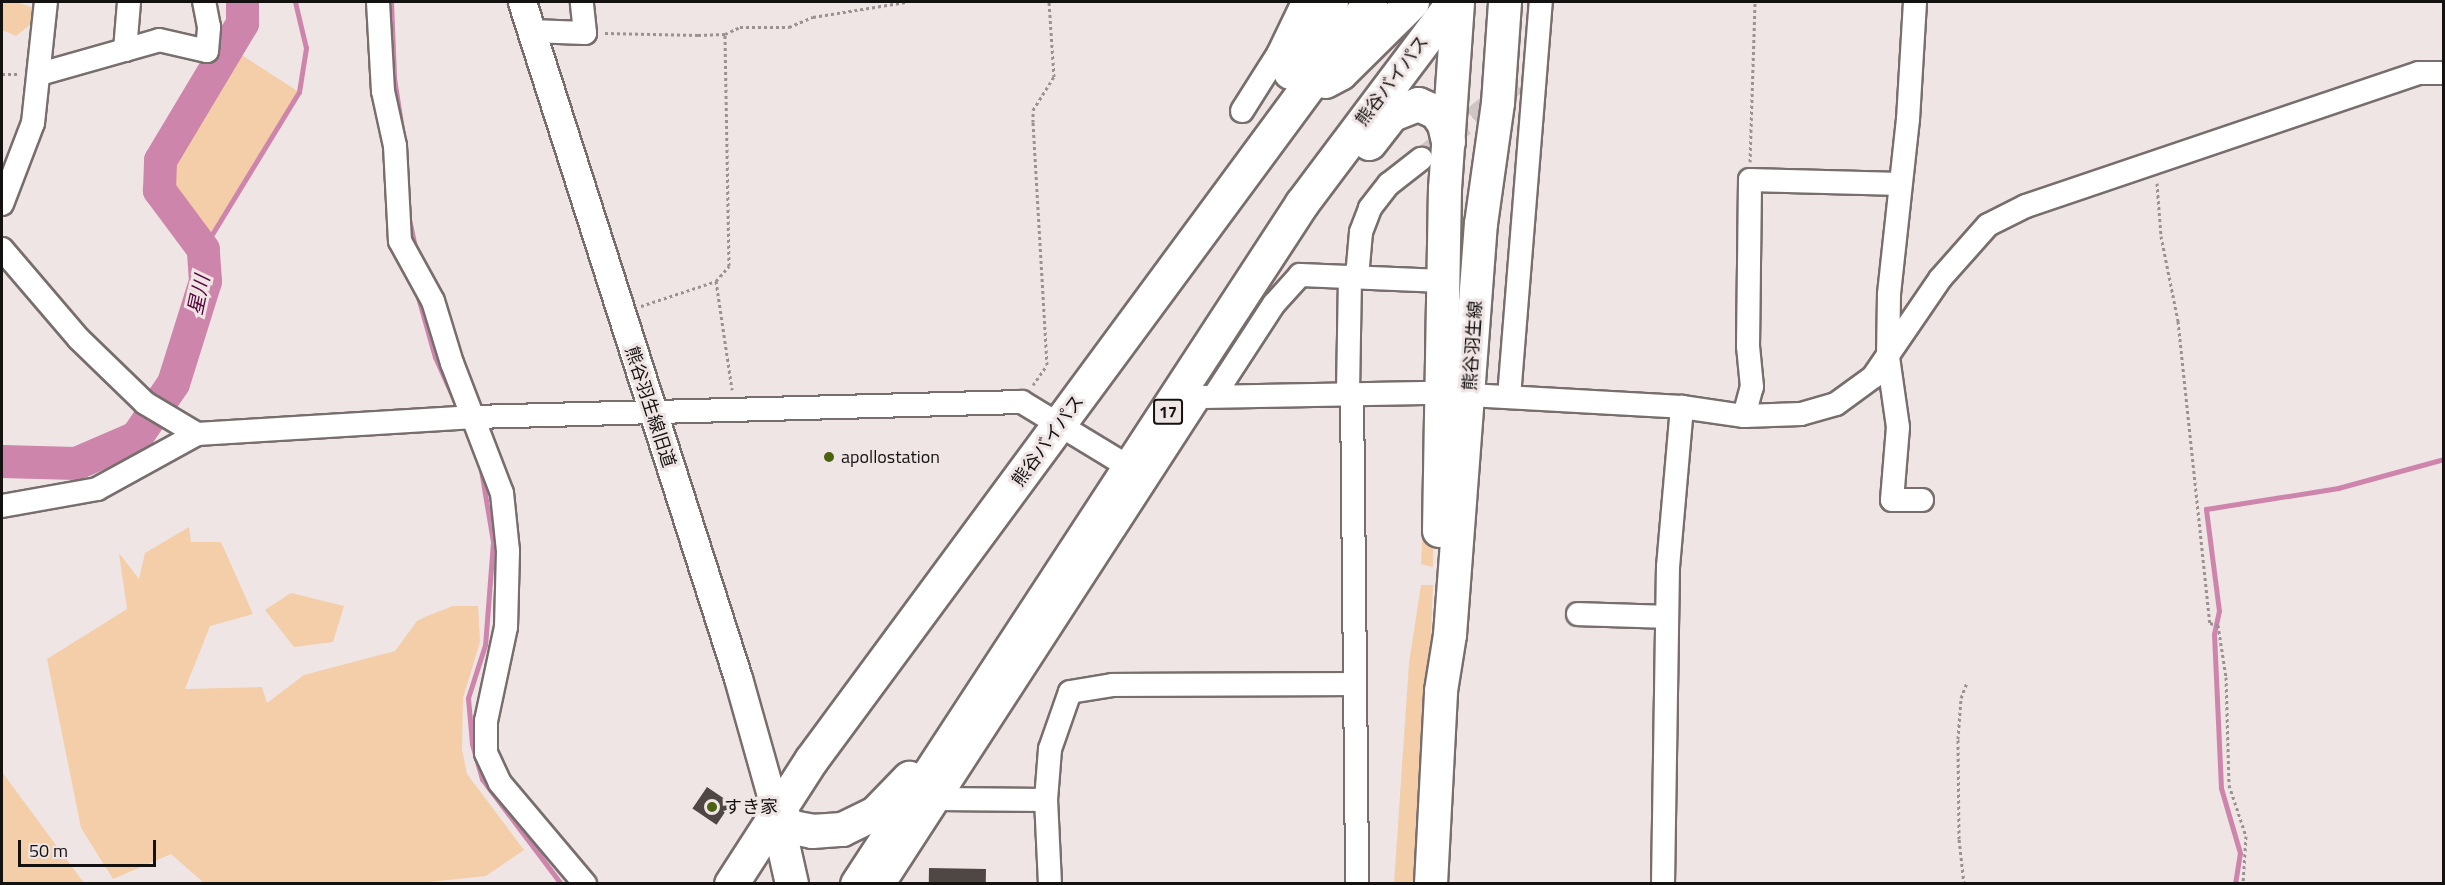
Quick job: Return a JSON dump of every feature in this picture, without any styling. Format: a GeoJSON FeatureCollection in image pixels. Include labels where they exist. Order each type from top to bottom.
{"type":"FeatureCollection","features":[{"type":"Feature","properties":{"kind":"highway"},"geometry":{"type":"LineString","coordinates":[[1256,155],[1268,103],[1313,40],[1331,2]]}},
{"type":"Feature","properties":{"kind":"highway","name":"熊谷バイパス"},"geometry":{"type":"LineString","coordinates":[[731,884],[810,760],[1370,2]]}},
{"type":"Feature","properties":{"kind":"highway"},"geometry":{"type":"LineString","coordinates":[[1298,97],[1340,73],[1412,2]]}},
{"type":"Feature","properties":{"kind":"highway","name":"熊谷バイパス"},"geometry":{"type":"LineString","coordinates":[[858,884],[1132,469],[1302,203],[1455,2]]}},
{"type":"Feature","properties":{"kind":"highway"},"geometry":{"type":"LineString","coordinates":[[1302,203],[1346,174],[1392,114],[1406,107],[1418,104],[1436,112],[1444,124],[1448,142]]}},
{"type":"Feature","properties":{"kind":"highway"},"geometry":{"type":"LineString","coordinates":[[776,813],[792,827],[812,831],[858,823],[889,801],[975,705]]}},
{"type":"Feature","properties":{"kind":"main road","name":"熊谷羽生線"},"geometry":{"type":"LineString","coordinates":[[1455,2],[1442,320],[1455,394]]}},
{"type":"Feature","properties":{"kind":"main road"},"geometry":{"type":"LineString","coordinates":[[1442,320],[1472,181],[1486,2]]}},
{"type":"Feature","properties":{"kind":"main road","name":"熊谷羽生線"},"geometry":{"type":"LineString","coordinates":[[1431,884],[1442,691],[1438,634],[1455,394],[1498,103],[1505,2]]}},
{"type":"Feature","properties":{"kind":"main road"},"geometry":{"type":"LineString","coordinates":[[776,813],[792,884]]}},
{"type":"Feature","properties":{"kind":"street"},"geometry":{"type":"LineString","coordinates":[[2,204],[33,123],[46,2]]}},
{"type":"Feature","properties":{"kind":"street"},"geometry":{"type":"LineString","coordinates":[[125,50],[129,2]]}},
{"type":"Feature","properties":{"kind":"street"},"geometry":{"type":"LineString","coordinates":[[40,74],[159,40],[207,51],[209,27],[204,2]]}},
{"type":"Feature","properties":{"kind":"street"},"geometry":{"type":"LineString","coordinates":[[378,2],[383,91],[395,146],[400,241],[433,301],[452,363],[475,417],[502,493],[508,551],[506,627],[486,721],[486,753],[500,783],[585,884]]}},
{"type":"Feature","properties":{"kind":"street","name":"熊谷羽生線旧道"},"geometry":{"type":"LineString","coordinates":[[522,2],[738,678],[776,813]]}},
{"type":"Feature","properties":{"kind":"street"},"geometry":{"type":"LineString","coordinates":[[531,31],[585,33],[582,2]]}},
{"type":"Feature","properties":{"kind":"street"},"geometry":{"type":"LineString","coordinates":[[1242,111],[1278,54],[1303,2]]}},
{"type":"Feature","properties":{"kind":"street"},"geometry":{"type":"LineString","coordinates":[[1519,284],[1512,231],[1529,2]]}},
{"type":"Feature","properties":{"kind":"street"},"geometry":{"type":"LineString","coordinates":[[1509,397],[1540,2]]}},
{"type":"Feature","properties":{"kind":"street"},"geometry":{"type":"LineString","coordinates":[[1915,2],[1889,295],[1888,357],[1898,427],[1892,500],[1922,500]]}},
{"type":"Feature","properties":{"kind":"street"},"geometry":{"type":"LineString","coordinates":[[884,884],[1200,397],[1350,392],[1455,394],[1683,407],[1744,416],[1801,414],[1836,405],[1873,377],[1940,279],[1988,225],[2026,206],[2156,164],[2418,73],[2444,73]]}},
{"type":"Feature","properties":{"kind":"street"},"geometry":{"type":"LineString","coordinates":[[1358,884],[1350,392],[1354,277],[1361,232],[1370,208],[1389,184],[1421,159]]}},
{"type":"Feature","properties":{"kind":"street"},"geometry":{"type":"LineString","coordinates":[[1744,416],[1752,387],[1748,346],[1750,180],[1900,184]]}},
{"type":"Feature","properties":{"kind":"street"},"geometry":{"type":"LineString","coordinates":[[2,249],[79,339],[145,403],[189,431]]}},
{"type":"Feature","properties":{"kind":"street"},"geometry":{"type":"LineString","coordinates":[[1214,396],[1274,304],[1300,275],[1443,281]]}},
{"type":"Feature","properties":{"kind":"street"},"geometry":{"type":"LineString","coordinates":[[2,506],[97,489],[189,431],[651,411],[1022,402],[1061,423],[1132,469]]}},
{"type":"Feature","properties":{"kind":"street"},"geometry":{"type":"LineString","coordinates":[[1663,884],[1667,617],[1683,407]]}},
{"type":"Feature","properties":{"kind":"street"},"geometry":{"type":"LineString","coordinates":[[1578,615],[1667,617]]}},
{"type":"Feature","properties":{"kind":"street"},"geometry":{"type":"LineString","coordinates":[[1050,884],[1046,800],[1050,749],[1070,692],[1113,685],[1353,684]]}},
{"type":"Feature","properties":{"kind":"street"},"geometry":{"type":"LineString","coordinates":[[938,799],[1046,800]]}},
{"type":"Feature","properties":{"kind":"path"},"geometry":{"type":"LineString","coordinates":[[585,33],[725,34],[740,27],[789,27],[813,17],[906,2]]}},
{"type":"Feature","properties":{"kind":"path"},"geometry":{"type":"LineString","coordinates":[[1022,402],[1047,365],[1033,110],[1054,77],[1049,2]]}},
{"type":"Feature","properties":{"kind":"path"},"geometry":{"type":"LineString","coordinates":[[1750,180],[1755,2]]}},
{"type":"Feature","properties":{"kind":"path"},"geometry":{"type":"LineString","coordinates":[[621,317],[683,289],[716,281],[729,266],[731,233],[725,34]]}},
{"type":"Feature","properties":{"kind":"path"},"geometry":{"type":"LineString","coordinates":[[2156,164],[2161,236],[2178,321],[2210,623],[2218,625],[2226,677],[2229,785],[2246,836],[2243,884]]}},
{"type":"Feature","properties":{"kind":"path"},"geometry":{"type":"LineString","coordinates":[[716,281],[735,410]]}},
{"type":"Feature","properties":{"kind":"path"},"geometry":{"type":"LineString","coordinates":[[1964,884],[1959,839],[1958,739],[1961,698],[1967,682]]}},
{"type":"Feature","properties":{"kind":"shaded area"},"geometry":{"type":"Polygon","coordinates":[[[2,2],[16,2],[46,12],[16,36],[2,30],[2,2]]]}},
{"type":"Feature","properties":{"kind":"shaded area"},"geometry":{"type":"Polygon","coordinates":[[[226,45],[299,92],[203,249],[159,190],[160,160],[226,45]]]}},
{"type":"Feature","properties":{"kind":"shaded area"},"geometry":{"type":"Polygon","coordinates":[[[1429,399],[1435,406],[1433,567],[1421,564],[1429,399]]]}},
{"type":"Feature","properties":{"kind":"shaded area"},"geometry":{"type":"Polygon","coordinates":[[[189,527],[191,542],[221,542],[253,614],[210,626],[185,689],[262,687],[267,703],[304,675],[395,651],[417,621],[427,616],[453,606],[478,606],[480,642],[463,698],[462,749],[467,774],[524,850],[486,876],[420,883],[204,883],[171,854],[113,879],[81,828],[47,659],[127,609],[119,553],[139,579],[145,553],[189,527]]]}},
{"type":"Feature","properties":{"kind":"shaded area"},"geometry":{"type":"Polygon","coordinates":[[[1421,585],[1433,585],[1421,883],[1394,884],[1409,663],[1421,585]]]}},
{"type":"Feature","properties":{"kind":"shaded area"},"geometry":{"type":"Polygon","coordinates":[[[291,593],[344,606],[333,642],[294,647],[265,610],[291,593]]]}},
{"type":"Feature","properties":{"kind":"shaded area"},"geometry":{"type":"Polygon","coordinates":[[[2,772],[84,883],[2,883],[2,772]]]}},
{"type":"Feature","properties":{"kind":"building"},"geometry":{"type":"Polygon","coordinates":[[[707,787],[731,803],[717,825],[692,809],[707,787]]]}},
{"type":"Feature","properties":{"kind":"building"},"geometry":{"type":"Polygon","coordinates":[[[929,868],[986,869],[986,884],[929,884],[929,868]]]}},
{"type":"Feature","properties":{"kind":"waterway","name":"星川"},"geometry":{"type":"LineString","coordinates":[[2,461],[76,463],[136,437],[173,383],[205,281],[203,249],[159,190],[160,160],[242,23],[242,2]]}},
{"type":"Feature","properties":{"kind":"waterway"},"geometry":{"type":"LineString","coordinates":[[203,249],[299,92],[306,48],[295,2]]}},
{"type":"Feature","properties":{"kind":"waterway"},"geometry":{"type":"LineString","coordinates":[[391,2],[394,78],[403,136]]}},
{"type":"Feature","properties":{"kind":"waterway"},"geometry":{"type":"LineString","coordinates":[[409,219],[416,251]]}},
{"type":"Feature","properties":{"kind":"waterway"},"geometry":{"type":"LineString","coordinates":[[414,283],[435,357],[459,411]]}},
{"type":"Feature","properties":{"kind":"waterway"},"geometry":{"type":"LineString","coordinates":[[2235,884],[2240,853],[2221,788],[2214,634],[2219,611],[2206,509],[2338,488],[2444,459]]}},
{"type":"Feature","properties":{"kind":"waterway"},"geometry":{"type":"LineString","coordinates":[[480,464],[493,542],[485,645],[468,698],[472,744],[482,779],[561,884]]}},
{"type":"Feature","properties":{"kind":"tunnel"},"geometry":{"type":"LineString","coordinates":[[1421,159],[1523,78]]}},
{"type":"Feature","properties":{"kind":"place","name":"apollostation"},"geometry":{"type":"Point","coordinates":[829,457]}},
{"type":"Feature","properties":{"kind":"place","name":"すき家"},"geometry":{"type":"Point","coordinates":[712,807]}}]}
